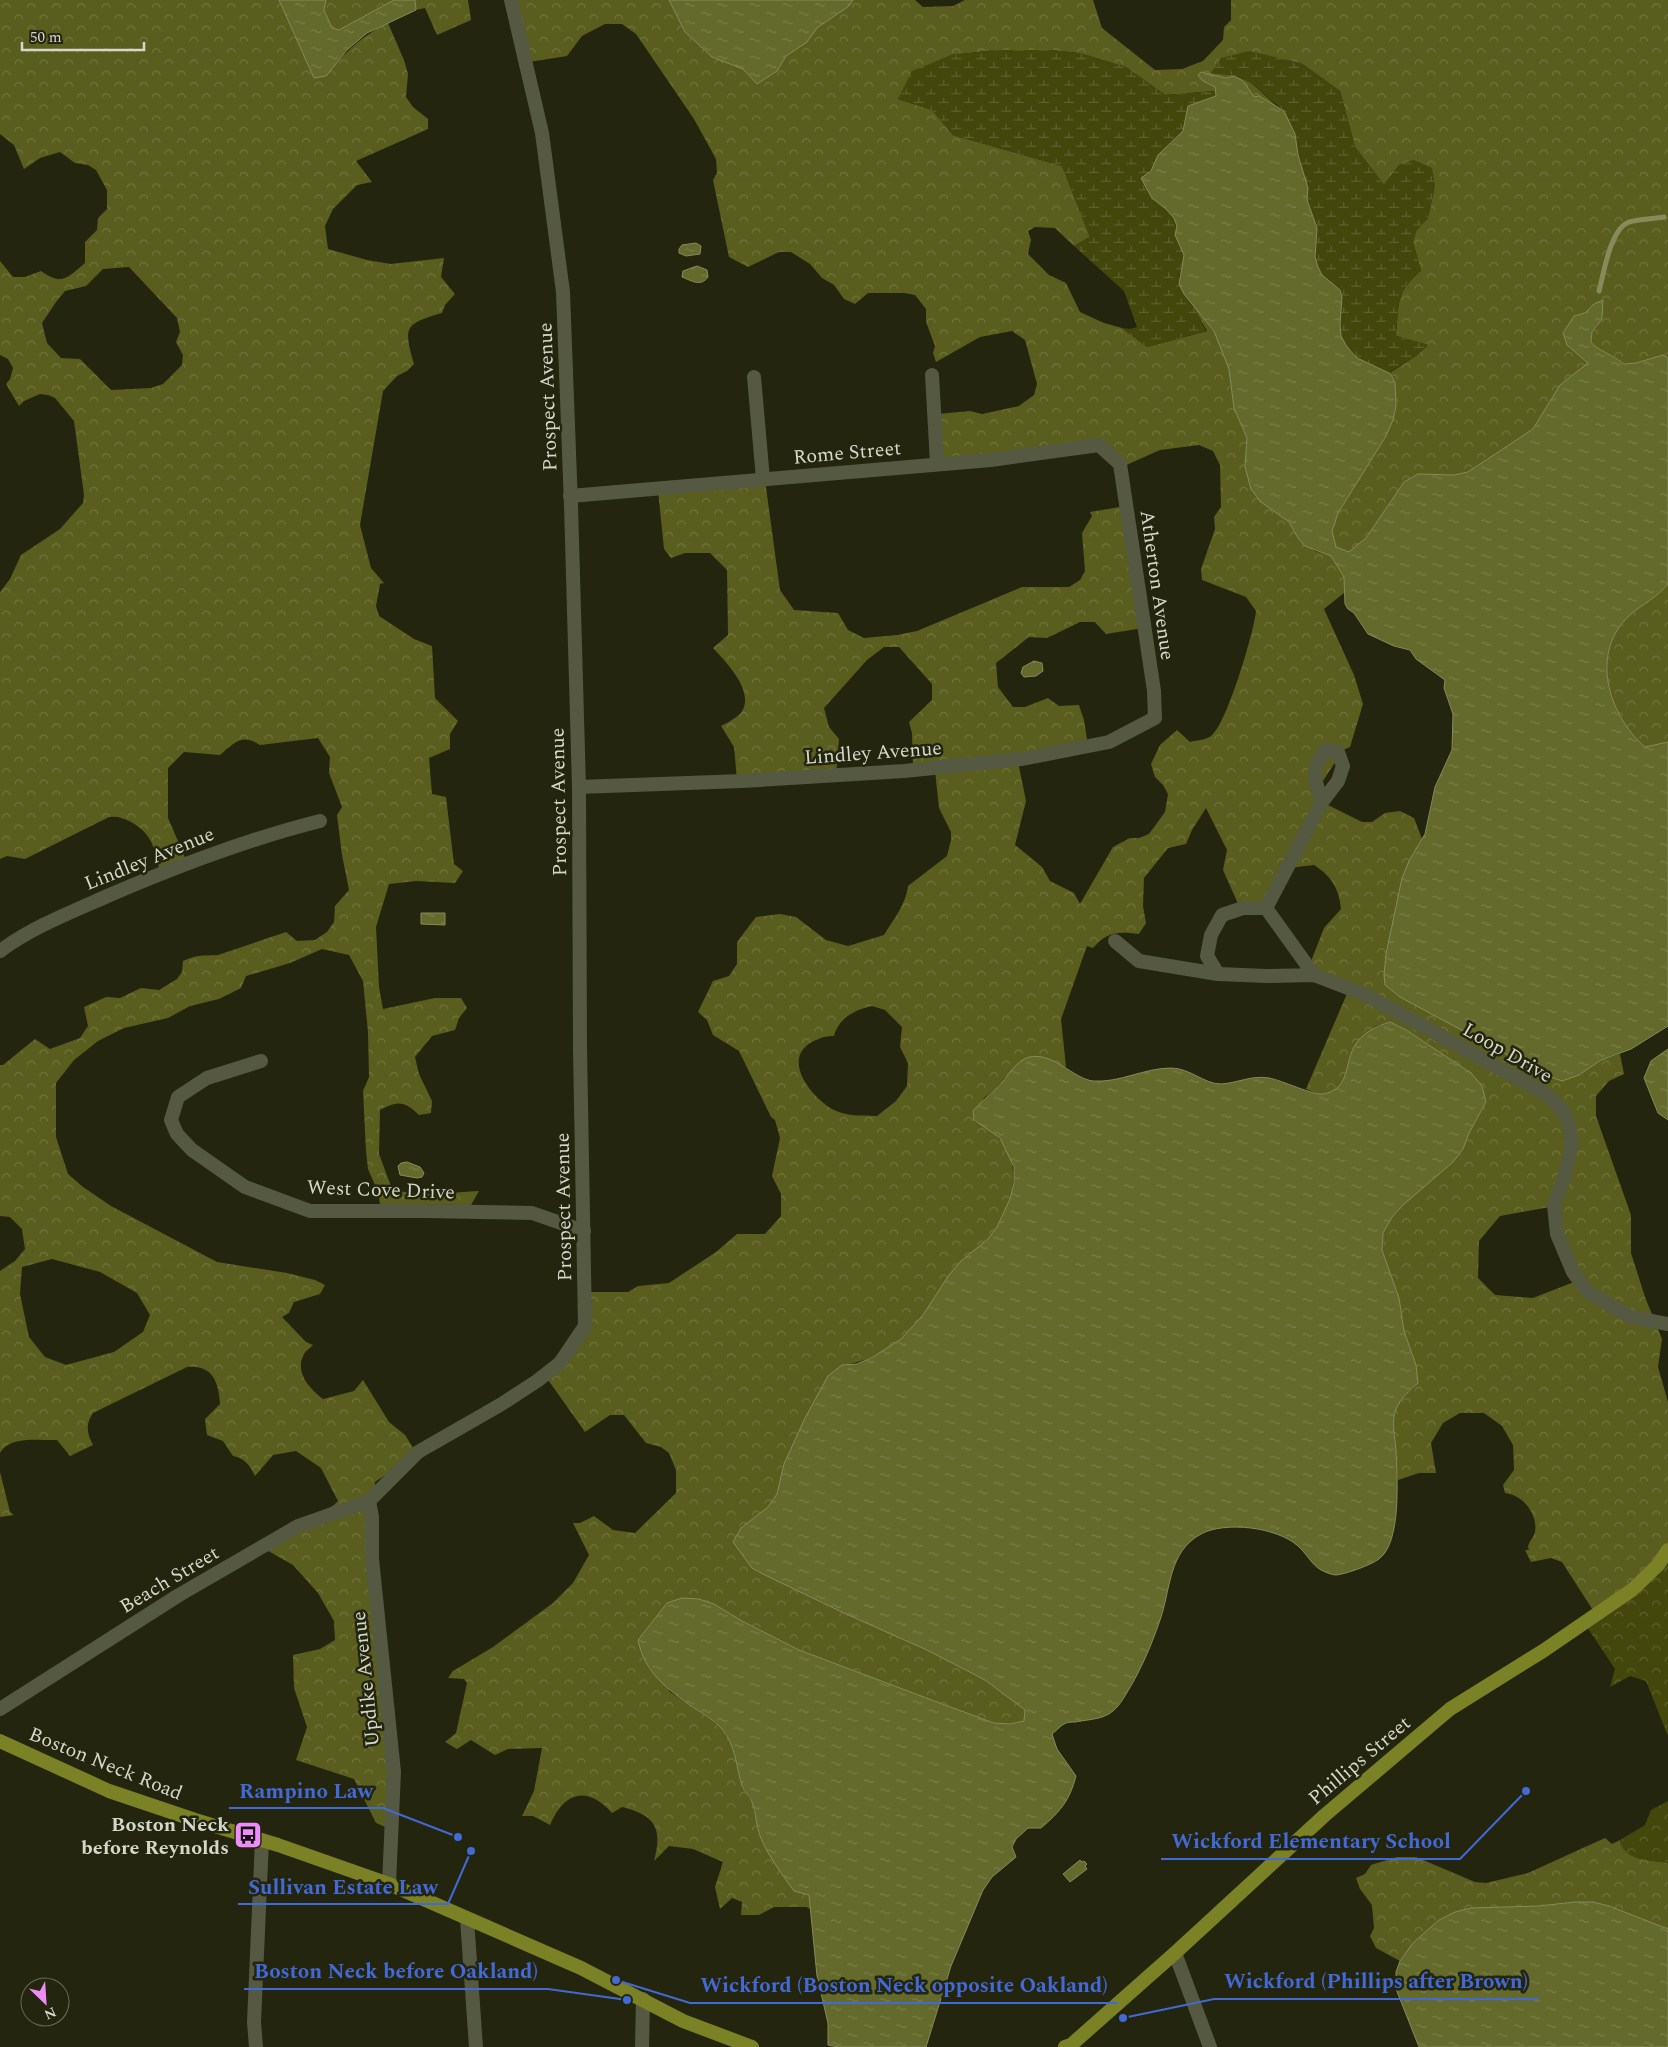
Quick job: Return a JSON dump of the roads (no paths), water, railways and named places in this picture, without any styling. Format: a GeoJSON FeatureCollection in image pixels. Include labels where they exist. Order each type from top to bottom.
{"type":"FeatureCollection","features":[{"type":"Feature","properties":{"kind":"main road","name":"Phillips Street"},"geometry":{"type":"LineString","coordinates":[[1069,2046],[1175,1953],[1325,1815],[1450,1709],[1543,1651],[1632,1590],[1658,1565],[1668,1550]]}},
{"type":"Feature","properties":{"kind":"main road","name":"Boston Neck Road"},"geometry":{"type":"LineString","coordinates":[[0,1741],[109,1791],[262,1840],[389,1884],[581,1968],[683,2021],[752,2047]]}},
{"type":"Feature","properties":{"kind":"street","name":"Prospect Avenue"},"geometry":{"type":"LineString","coordinates":[[368,1501],[418,1452],[500,1405],[537,1381],[560,1363],[585,1326],[580,1048],[579,787],[563,292],[542,133],[511,0]]}},
{"type":"Feature","properties":{"kind":"street"},"geometry":{"type":"LineString","coordinates":[[932,375],[937,463]]}},
{"type":"Feature","properties":{"kind":"street"},"geometry":{"type":"LineString","coordinates":[[754,377],[763,480]]}},
{"type":"Feature","properties":{"kind":"street","name":"Rome Street"},"geometry":{"type":"LineString","coordinates":[[570,496],[937,463],[991,460],[1100,445],[1120,464]]}},
{"type":"Feature","properties":{"kind":"street","name":"Atherton Avenue"},"geometry":{"type":"LineString","coordinates":[[1120,464],[1154,691],[1155,711]]}},
{"type":"Feature","properties":{"kind":"street","name":"Lindley Avenue"},"geometry":{"type":"LineString","coordinates":[[579,787],[742,782],[904,771],[1022,759],[1109,742],[1155,718],[1155,711]]}},
{"type":"Feature","properties":{"kind":"street"},"geometry":{"type":"LineString","coordinates":[[1266,908],[1322,802]]}},
{"type":"Feature","properties":{"kind":"street","name":"Lindley Avenue"},"geometry":{"type":"LineString","coordinates":[[0,951],[19,937],[72,911],[171,869],[255,838],[320,821]]}},
{"type":"Feature","properties":{"kind":"street"},"geometry":{"type":"LineString","coordinates":[[1218,974],[1207,956],[1211,935],[1222,915],[1243,908],[1266,908]]}},
{"type":"Feature","properties":{"kind":"street"},"geometry":{"type":"LineString","coordinates":[[1266,908],[1314,975]]}},
{"type":"Feature","properties":{"kind":"street","name":"Loop Drive"},"geometry":{"type":"LineString","coordinates":[[1115,941],[1139,961],[1218,974],[1314,975],[1366,994],[1546,1094],[1563,1111],[1570,1127],[1572,1145],[1564,1178],[1554,1205],[1557,1234],[1573,1272],[1588,1292],[1596,1297],[1632,1316],[1668,1324]]}},
{"type":"Feature","properties":{"kind":"street","name":"West Cove Drive"},"geometry":{"type":"LineString","coordinates":[[261,1061],[207,1078],[178,1097],[171,1120],[177,1134],[192,1150],[245,1187],[310,1211],[532,1213],[584,1232]]}},
{"type":"Feature","properties":{"kind":"street","name":"Beach Street"},"geometry":{"type":"LineString","coordinates":[[0,1709],[179,1595],[298,1526],[368,1501]]}},
{"type":"Feature","properties":{"kind":"street","name":"Updike Avenue"},"geometry":{"type":"LineString","coordinates":[[368,1501],[372,1517],[372,1559],[394,1772],[389,1884]]}},
{"type":"Feature","properties":{"kind":"street"},"geometry":{"type":"LineString","coordinates":[[256,2047],[254,2022],[262,1840]]}},
{"type":"Feature","properties":{"kind":"street"},"geometry":{"type":"LineString","coordinates":[[467,1919],[476,2047]]}},
{"type":"Feature","properties":{"kind":"street"},"geometry":{"type":"LineString","coordinates":[[1175,1953],[1210,2047]]}},
{"type":"Feature","properties":{"kind":"street"},"geometry":{"type":"LineString","coordinates":[[642,2047],[643,1999]]}},
{"type":"Feature","properties":{"kind":"water"},"geometry":{"type":"Polygon","coordinates":[[[279,0],[326,0],[324,10],[332,28],[339,30],[394,0],[415,0],[416,10],[367,33],[347,50],[326,76],[314,78],[279,0]]]}},
{"type":"Feature","properties":{"kind":"water"},"geometry":{"type":"Polygon","coordinates":[[[669,0],[853,0],[849,6],[817,28],[807,42],[786,56],[777,71],[757,84],[743,69],[712,57],[685,32],[669,0]]]}},
{"type":"Feature","properties":{"kind":"water"},"geometry":{"type":"Polygon","coordinates":[[[1201,72],[1226,78],[1234,76],[1243,81],[1254,97],[1259,96],[1284,111],[1295,134],[1298,155],[1308,188],[1307,200],[1317,228],[1315,257],[1318,267],[1322,275],[1340,290],[1342,297],[1341,336],[1347,347],[1357,358],[1391,374],[1395,383],[1396,406],[1393,420],[1386,436],[1338,513],[1332,531],[1336,547],[1349,552],[1366,538],[1404,482],[1418,474],[1454,475],[1468,472],[1533,429],[1560,385],[1588,363],[1567,345],[1563,333],[1574,316],[1585,313],[1594,304],[1603,300],[1602,319],[1592,332],[1591,342],[1593,345],[1624,364],[1636,363],[1663,355],[1668,358],[1668,584],[1630,615],[1617,630],[1610,647],[1607,665],[1608,683],[1613,701],[1621,718],[1632,734],[1645,747],[1668,742],[1668,1026],[1631,1049],[1601,1060],[1579,1075],[1562,1081],[1545,1075],[1400,997],[1385,985],[1386,954],[1402,878],[1409,861],[1425,834],[1435,787],[1452,750],[1453,714],[1444,688],[1445,680],[1416,659],[1410,650],[1394,646],[1368,634],[1354,613],[1345,604],[1344,577],[1331,556],[1305,546],[1289,522],[1261,502],[1251,489],[1245,467],[1247,438],[1234,408],[1229,369],[1214,331],[1184,294],[1179,284],[1184,255],[1175,235],[1177,226],[1174,218],[1152,198],[1141,178],[1151,171],[1158,155],[1183,131],[1188,106],[1216,96],[1215,87],[1203,81],[1198,75],[1201,72]]]}},
{"type":"Feature","properties":{"kind":"water"},"geometry":{"type":"Polygon","coordinates":[[[696,243],[701,246],[700,254],[686,256],[679,253],[682,245],[696,243]]]}},
{"type":"Feature","properties":{"kind":"water"},"geometry":{"type":"Polygon","coordinates":[[[697,266],[707,270],[708,277],[705,280],[696,282],[682,277],[683,271],[697,266]]]}},
{"type":"Feature","properties":{"kind":"water"},"geometry":{"type":"Polygon","coordinates":[[[1034,661],[1042,663],[1043,671],[1036,676],[1024,677],[1021,673],[1023,667],[1034,661]]]}},
{"type":"Feature","properties":{"kind":"water"},"geometry":{"type":"Polygon","coordinates":[[[421,913],[445,913],[445,925],[421,924],[421,913]]]}},
{"type":"Feature","properties":{"kind":"water"},"geometry":{"type":"Polygon","coordinates":[[[1390,1022],[1406,1030],[1471,1073],[1482,1086],[1486,1102],[1469,1133],[1463,1149],[1453,1162],[1403,1205],[1392,1217],[1383,1233],[1382,1250],[1399,1298],[1404,1331],[1416,1365],[1418,1383],[1403,1398],[1395,1413],[1397,1476],[1395,1524],[1386,1551],[1379,1559],[1370,1564],[1336,1575],[1318,1568],[1289,1539],[1264,1530],[1237,1527],[1223,1528],[1201,1534],[1190,1542],[1176,1561],[1164,1608],[1149,1650],[1118,1706],[1102,1717],[1065,1723],[1052,1734],[1057,1749],[1076,1776],[1071,1792],[1059,1811],[1041,1828],[1028,1828],[1016,1839],[1012,1847],[1016,1857],[992,1877],[983,1890],[951,1966],[926,2047],[838,2047],[828,2045],[828,2023],[817,1976],[809,1895],[794,1891],[767,1851],[759,1832],[752,1802],[742,1786],[733,1749],[727,1736],[716,1723],[675,1694],[658,1679],[646,1662],[638,1640],[667,1603],[682,1598],[699,1599],[714,1604],[742,1621],[799,1650],[945,1705],[994,1723],[1010,1724],[1024,1721],[1025,1710],[985,1680],[927,1650],[846,1614],[752,1568],[733,1542],[741,1528],[768,1507],[777,1494],[784,1464],[805,1418],[828,1376],[842,1365],[857,1364],[873,1357],[901,1339],[923,1315],[949,1275],[961,1261],[988,1239],[997,1227],[1010,1199],[1014,1183],[1014,1167],[1000,1138],[974,1120],[973,1111],[1020,1062],[1030,1057],[1047,1058],[1078,1076],[1093,1081],[1113,1080],[1151,1070],[1171,1068],[1184,1070],[1209,1082],[1221,1084],[1262,1077],[1313,1093],[1323,1094],[1332,1091],[1342,1082],[1357,1042],[1365,1034],[1390,1022]]]}},
{"type":"Feature","properties":{"kind":"water"},"geometry":{"type":"Polygon","coordinates":[[[1668,1049],[1668,1120],[1658,1113],[1644,1078],[1651,1061],[1668,1049]]]}},
{"type":"Feature","properties":{"kind":"water"},"geometry":{"type":"Polygon","coordinates":[[[407,1162],[420,1167],[424,1173],[422,1177],[400,1175],[398,1166],[401,1163],[407,1162]]]}},
{"type":"Feature","properties":{"kind":"water"},"geometry":{"type":"Polygon","coordinates":[[[1080,1860],[1087,1864],[1085,1866],[1087,1869],[1070,1882],[1063,1874],[1080,1860]]]}},
{"type":"Feature","properties":{"kind":"water"},"geometry":{"type":"Polygon","coordinates":[[[1593,1902],[1609,1906],[1668,1929],[1668,2047],[1419,2047],[1396,1989],[1396,1972],[1400,1961],[1413,1943],[1439,1920],[1455,1912],[1471,1908],[1539,1906],[1593,1902]]]}},
{"type":"Feature","properties":{"kind":"waterway"},"geometry":{"type":"LineString","coordinates":[[1599,291],[1612,242],[1622,226],[1633,221],[1664,217]]}},
{"type":"Feature","properties":{"kind":"place","name":"Wickford Elementary School"},"geometry":{"type":"Point","coordinates":[1526,1791]}},
{"type":"Feature","properties":{"kind":"place","name":"Boston Neck before Reynolds"},"geometry":{"type":"Point","coordinates":[248,1835]}},
{"type":"Feature","properties":{"kind":"place","name":"Rampino Law"},"geometry":{"type":"Point","coordinates":[458,1837]}},
{"type":"Feature","properties":{"kind":"place","name":"Sullivan Estate Law"},"geometry":{"type":"Point","coordinates":[471,1851]}},
{"type":"Feature","properties":{"kind":"place","name":"Wickford (Boston Neck opposite Oakland)"},"geometry":{"type":"Point","coordinates":[616,1980]}},
{"type":"Feature","properties":{"kind":"place","name":"Boston Neck before Oakland)"},"geometry":{"type":"Point","coordinates":[627,2000]}},
{"type":"Feature","properties":{"kind":"place","name":"Wickford (Phillips after Brown)"},"geometry":{"type":"Point","coordinates":[1123,2018]}}]}
